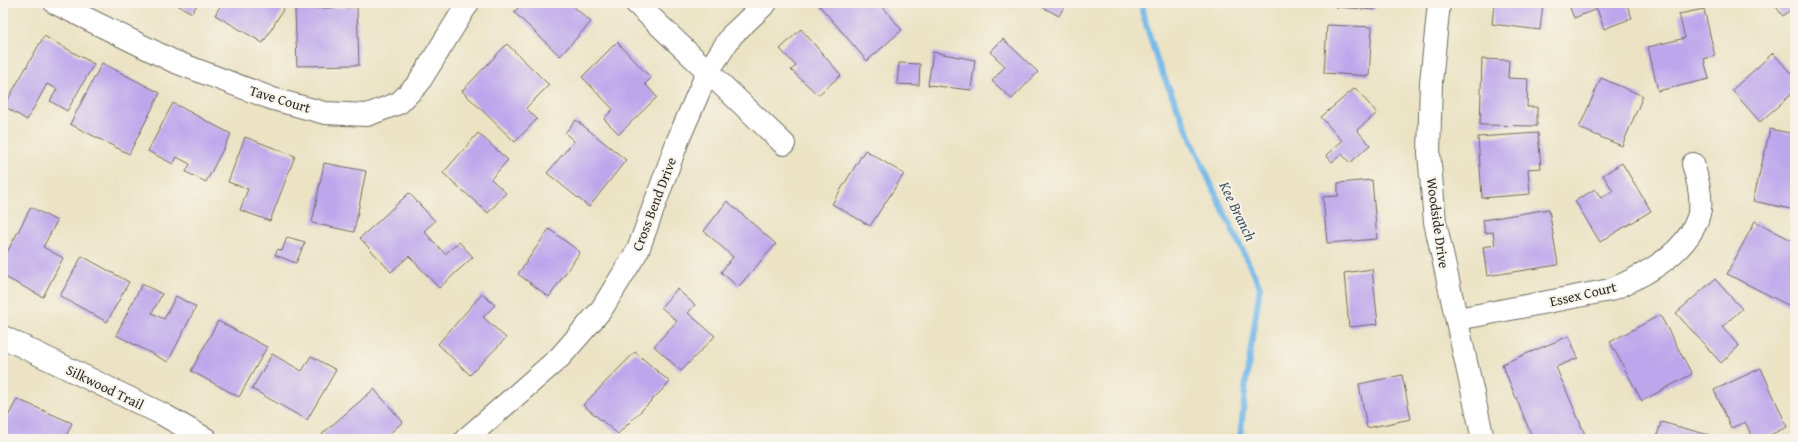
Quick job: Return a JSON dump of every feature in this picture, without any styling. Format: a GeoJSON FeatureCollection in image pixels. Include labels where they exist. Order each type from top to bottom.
{"type":"FeatureCollection","features":[{"type":"Feature","properties":{"kind":"street","name":"Tave Court"},"geometry":{"type":"LineString","coordinates":[[55,3],[172,61],[274,99],[325,112],[366,116],[399,103],[418,84],[468,3]]}},
{"type":"Feature","properties":{"kind":"street"},"geometry":{"type":"LineString","coordinates":[[636,3],[707,73],[784,144]]}},
{"type":"Feature","properties":{"kind":"street","name":"Cross Bend Drive"},"geometry":{"type":"LineString","coordinates":[[466,439],[560,357],[601,310],[638,250],[678,140],[707,73],[732,35],[766,3]]}},
{"type":"Feature","properties":{"kind":"street","name":"Woodside Drive"},"geometry":{"type":"LineString","coordinates":[[1439,3],[1431,82],[1429,153],[1435,222],[1445,273],[1458,319],[1483,439]]}},
{"type":"Feature","properties":{"kind":"street","name":"Essex Court"},"geometry":{"type":"LineString","coordinates":[[1458,319],[1610,290],[1634,280],[1655,268],[1685,240],[1695,226],[1700,208],[1698,182],[1693,164]]}},
{"type":"Feature","properties":{"kind":"street","name":"Silkwood Trail"},"geometry":{"type":"LineString","coordinates":[[3,337],[162,414],[206,439]]}},
{"type":"Feature","properties":{"kind":"building"},"geometry":{"type":"Polygon","coordinates":[[[174,3],[198,3],[192,13],[174,3]]]}},
{"type":"Feature","properties":{"kind":"building"},"geometry":{"type":"Polygon","coordinates":[[[222,3],[287,3],[263,43],[215,15],[222,3]]]}},
{"type":"Feature","properties":{"kind":"building"},"geometry":{"type":"Polygon","coordinates":[[[523,3],[570,3],[591,22],[560,56],[514,12],[523,3]]]}},
{"type":"Feature","properties":{"kind":"building"},"geometry":{"type":"Polygon","coordinates":[[[817,3],[888,3],[883,7],[902,30],[867,61],[817,3]]]}},
{"type":"Feature","properties":{"kind":"building"},"geometry":{"type":"Polygon","coordinates":[[[1035,3],[1066,3],[1059,16],[1035,3]]]}},
{"type":"Feature","properties":{"kind":"building"},"geometry":{"type":"Polygon","coordinates":[[[1336,3],[1376,3],[1375,10],[1336,7],[1336,3]]]}},
{"type":"Feature","properties":{"kind":"building"},"geometry":{"type":"Polygon","coordinates":[[[1494,3],[1543,3],[1540,30],[1492,24],[1494,3]]]}},
{"type":"Feature","properties":{"kind":"building"},"geometry":{"type":"Polygon","coordinates":[[[1568,3],[1626,3],[1632,18],[1604,29],[1597,9],[1574,18],[1568,3]]]}},
{"type":"Feature","properties":{"kind":"building"},"geometry":{"type":"Polygon","coordinates":[[[1773,3],[1795,3],[1795,6],[1783,16],[1773,3]]]}},
{"type":"Feature","properties":{"kind":"building"},"geometry":{"type":"Polygon","coordinates":[[[357,7],[359,65],[297,66],[295,9],[357,7]]]}},
{"type":"Feature","properties":{"kind":"building"},"geometry":{"type":"Polygon","coordinates":[[[1704,9],[1715,56],[1704,59],[1709,79],[1658,91],[1648,47],[1685,38],[1679,14],[1704,9]]]}},
{"type":"Feature","properties":{"kind":"building"},"geometry":{"type":"Polygon","coordinates":[[[1327,25],[1372,27],[1369,76],[1324,73],[1327,25]]]}},
{"type":"Feature","properties":{"kind":"building"},"geometry":{"type":"Polygon","coordinates":[[[801,29],[841,75],[818,95],[791,70],[796,66],[780,49],[801,29]]]}},
{"type":"Feature","properties":{"kind":"building"},"geometry":{"type":"Polygon","coordinates":[[[44,36],[94,64],[67,111],[50,101],[57,89],[47,84],[27,120],[4,106],[44,36]]]}},
{"type":"Feature","properties":{"kind":"building"},"geometry":{"type":"Polygon","coordinates":[[[1003,39],[1038,72],[1012,99],[992,81],[1005,66],[990,52],[1003,39]]]}},
{"type":"Feature","properties":{"kind":"building"},"geometry":{"type":"Polygon","coordinates":[[[617,42],[651,78],[645,84],[657,97],[619,134],[604,119],[613,109],[582,77],[617,42]]]}},
{"type":"Feature","properties":{"kind":"building"},"geometry":{"type":"Polygon","coordinates":[[[507,44],[549,85],[526,108],[537,119],[515,142],[462,91],[507,44]]]}},
{"type":"Feature","properties":{"kind":"building"},"geometry":{"type":"Polygon","coordinates":[[[933,52],[975,60],[971,90],[928,85],[933,52]]]}},
{"type":"Feature","properties":{"kind":"building"},"geometry":{"type":"Polygon","coordinates":[[[1773,53],[1795,78],[1795,91],[1760,122],[1732,90],[1773,53]]]}},
{"type":"Feature","properties":{"kind":"building"},"geometry":{"type":"Polygon","coordinates":[[[1482,59],[1509,60],[1508,78],[1528,79],[1527,107],[1537,107],[1537,126],[1480,125],[1482,59]]]}},
{"type":"Feature","properties":{"kind":"building"},"geometry":{"type":"Polygon","coordinates":[[[102,63],[160,93],[129,154],[70,124],[102,63]]]}},
{"type":"Feature","properties":{"kind":"building"},"geometry":{"type":"Polygon","coordinates":[[[899,63],[920,64],[919,85],[897,84],[899,63]]]}},
{"type":"Feature","properties":{"kind":"building"},"geometry":{"type":"Polygon","coordinates":[[[1601,78],[1643,96],[1622,146],[1579,128],[1601,78]]]}},
{"type":"Feature","properties":{"kind":"building"},"geometry":{"type":"Polygon","coordinates":[[[1355,88],[1377,113],[1357,130],[1370,145],[1350,163],[1342,154],[1332,162],[1326,155],[1342,141],[1321,117],[1355,88]]]}},
{"type":"Feature","properties":{"kind":"building"},"geometry":{"type":"Polygon","coordinates":[[[173,103],[231,134],[206,182],[186,172],[190,164],[177,157],[173,164],[148,151],[173,103]]]}},
{"type":"Feature","properties":{"kind":"building"},"geometry":{"type":"Polygon","coordinates":[[[576,120],[626,160],[589,207],[547,173],[574,141],[565,133],[576,120]]]}},
{"type":"Feature","properties":{"kind":"building"},"geometry":{"type":"Polygon","coordinates":[[[1770,129],[1795,134],[1795,210],[1753,201],[1770,129]]]}},
{"type":"Feature","properties":{"kind":"building"},"geometry":{"type":"Polygon","coordinates":[[[478,133],[508,160],[491,179],[506,193],[488,213],[443,173],[478,133]]]}},
{"type":"Feature","properties":{"kind":"building"},"geometry":{"type":"Polygon","coordinates":[[[1538,133],[1541,168],[1528,169],[1530,194],[1482,198],[1478,137],[1538,133]]]}},
{"type":"Feature","properties":{"kind":"building"},"geometry":{"type":"Polygon","coordinates":[[[245,137],[295,156],[270,221],[240,210],[248,189],[228,182],[245,137]]]}},
{"type":"Feature","properties":{"kind":"building"},"geometry":{"type":"Polygon","coordinates":[[[865,150],[904,174],[870,226],[832,204],[865,150]]]}},
{"type":"Feature","properties":{"kind":"building"},"geometry":{"type":"Polygon","coordinates":[[[324,163],[366,171],[354,232],[312,223],[324,163]]]}},
{"type":"Feature","properties":{"kind":"building"},"geometry":{"type":"Polygon","coordinates":[[[1622,163],[1651,211],[1600,242],[1575,201],[1595,189],[1601,198],[1613,191],[1603,175],[1622,163]]]}},
{"type":"Feature","properties":{"kind":"building"},"geometry":{"type":"Polygon","coordinates":[[[1372,180],[1377,239],[1327,243],[1323,197],[1338,196],[1338,183],[1372,180]]]}},
{"type":"Feature","properties":{"kind":"building"},"geometry":{"type":"Polygon","coordinates":[[[409,193],[435,221],[424,231],[445,254],[459,242],[473,257],[439,288],[409,256],[391,272],[360,238],[409,193]]]}},
{"type":"Feature","properties":{"kind":"building"},"geometry":{"type":"Polygon","coordinates":[[[727,201],[776,244],[738,287],[721,272],[733,257],[704,231],[727,201]]]}},
{"type":"Feature","properties":{"kind":"building"},"geometry":{"type":"Polygon","coordinates":[[[31,207],[57,221],[43,247],[63,258],[43,297],[3,276],[3,260],[31,207]]]}},
{"type":"Feature","properties":{"kind":"building"},"geometry":{"type":"Polygon","coordinates":[[[1549,209],[1558,265],[1487,276],[1483,247],[1495,245],[1493,232],[1485,233],[1483,220],[1549,209]]]}},
{"type":"Feature","properties":{"kind":"building"},"geometry":{"type":"Polygon","coordinates":[[[1755,221],[1795,242],[1795,292],[1788,305],[1727,274],[1755,221]]]}},
{"type":"Feature","properties":{"kind":"building"},"geometry":{"type":"Polygon","coordinates":[[[549,229],[580,252],[549,297],[518,274],[549,229]]]}},
{"type":"Feature","properties":{"kind":"building"},"geometry":{"type":"Polygon","coordinates":[[[287,237],[305,242],[296,263],[275,255],[278,249],[282,251],[287,237]]]}},
{"type":"Feature","properties":{"kind":"building"},"geometry":{"type":"Polygon","coordinates":[[[82,256],[129,282],[107,322],[60,296],[82,256]]]}},
{"type":"Feature","properties":{"kind":"building"},"geometry":{"type":"Polygon","coordinates":[[[1372,269],[1378,324],[1349,327],[1344,273],[1372,269]]]}},
{"type":"Feature","properties":{"kind":"building"},"geometry":{"type":"Polygon","coordinates":[[[1715,279],[1742,309],[1722,327],[1739,346],[1721,363],[1676,313],[1715,279]]]}},
{"type":"Feature","properties":{"kind":"building"},"geometry":{"type":"Polygon","coordinates":[[[142,284],[162,294],[152,313],[164,319],[176,296],[196,307],[168,362],[116,335],[142,284]]]}},
{"type":"Feature","properties":{"kind":"building"},"geometry":{"type":"Polygon","coordinates":[[[677,289],[695,305],[688,313],[715,336],[681,371],[654,346],[677,321],[661,307],[677,289]]]}},
{"type":"Feature","properties":{"kind":"building"},"geometry":{"type":"Polygon","coordinates":[[[482,294],[495,305],[483,317],[506,338],[470,375],[438,344],[482,294]]]}},
{"type":"Feature","properties":{"kind":"building"},"geometry":{"type":"Polygon","coordinates":[[[1660,315],[1692,374],[1642,401],[1610,342],[1660,315]]]}},
{"type":"Feature","properties":{"kind":"building"},"geometry":{"type":"Polygon","coordinates":[[[218,321],[267,347],[239,397],[191,371],[218,321]]]}},
{"type":"Feature","properties":{"kind":"building"},"geometry":{"type":"Polygon","coordinates":[[[1569,336],[1578,358],[1556,367],[1587,439],[1533,439],[1502,364],[1569,336]]]}},
{"type":"Feature","properties":{"kind":"building"},"geometry":{"type":"Polygon","coordinates":[[[635,352],[670,382],[618,434],[583,405],[635,352]]]}},
{"type":"Feature","properties":{"kind":"building"},"geometry":{"type":"Polygon","coordinates":[[[272,354],[302,371],[311,356],[336,370],[307,420],[252,389],[272,354]]]}},
{"type":"Feature","properties":{"kind":"building"},"geometry":{"type":"Polygon","coordinates":[[[1761,368],[1787,427],[1761,439],[1753,439],[1745,422],[1731,428],[1714,390],[1761,368]]]}},
{"type":"Feature","properties":{"kind":"building"},"geometry":{"type":"Polygon","coordinates":[[[1402,375],[1411,419],[1367,428],[1359,384],[1402,375]]]}},
{"type":"Feature","properties":{"kind":"building"},"geometry":{"type":"Polygon","coordinates":[[[374,389],[403,422],[383,439],[326,439],[322,434],[374,389]]]}},
{"type":"Feature","properties":{"kind":"building"},"geometry":{"type":"Polygon","coordinates":[[[17,399],[72,423],[65,439],[3,439],[3,426],[17,399]]]}},
{"type":"Feature","properties":{"kind":"building"},"geometry":{"type":"Polygon","coordinates":[[[1661,422],[1724,439],[1656,439],[1661,422]]]}},
{"type":"Feature","properties":{"kind":"waterway","name":"Kee Branch"},"geometry":{"type":"LineString","coordinates":[[1144,3],[1142,11],[1158,63],[1213,189],[1260,287],[1246,382],[1240,439]]}}]}
